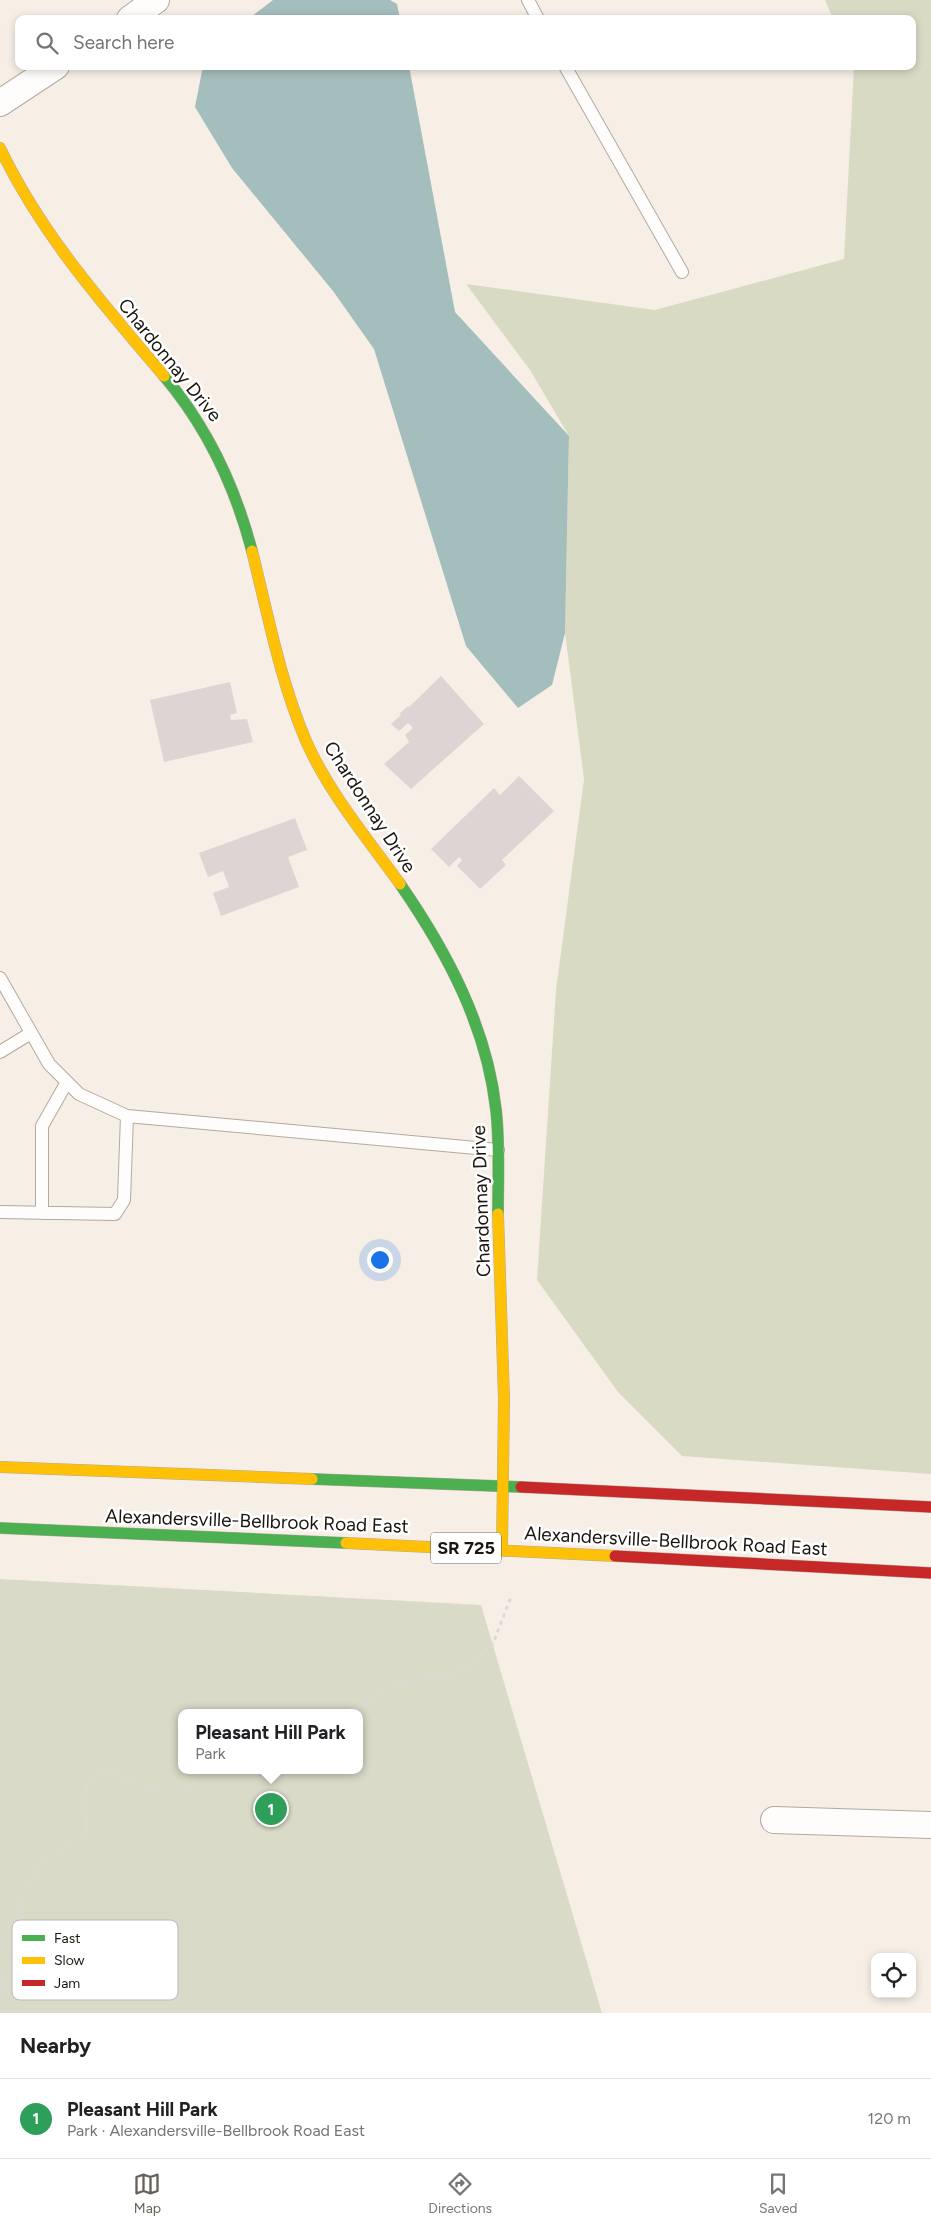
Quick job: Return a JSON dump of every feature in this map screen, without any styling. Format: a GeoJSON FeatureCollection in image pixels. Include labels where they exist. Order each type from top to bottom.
{"type":"FeatureCollection","features":[{"type":"Feature","properties":{"kind":"main road","name":"Chardonnay Drive"},"geometry":{"type":"LineString","coordinates":[[0,148],[32,212],[64,258],[180,396],[201,424],[223,461],[239,501],[290,698],[308,743],[330,785],[429,930],[451,966],[478,1028],[493,1084],[498,1150],[505,1486],[502,1550]]}},
{"type":"Feature","properties":{"kind":"main road"},"geometry":{"type":"LineString","coordinates":[[0,1467],[505,1486],[931,1507]]}},
{"type":"Feature","properties":{"kind":"main road","name":"Alexandersville-Bellbrook Road East"},"geometry":{"type":"LineString","coordinates":[[0,1528],[502,1550],[931,1573]]}},
{"type":"Feature","properties":{"kind":"street"},"geometry":{"type":"LineString","coordinates":[[135,15],[156,0]]}},
{"type":"Feature","properties":{"kind":"street"},"geometry":{"type":"LineString","coordinates":[[0,102],[50,70]]}},
{"type":"Feature","properties":{"kind":"street"},"geometry":{"type":"LineString","coordinates":[[774,1820],[931,1826]]}},
{"type":"Feature","properties":{"kind":"lane"},"geometry":{"type":"LineString","coordinates":[[528,0],[536,15]]}},
{"type":"Feature","properties":{"kind":"lane"},"geometry":{"type":"LineString","coordinates":[[567,70],[682,272]]}},
{"type":"Feature","properties":{"kind":"lane"},"geometry":{"type":"LineString","coordinates":[[0,978],[49,1064],[80,1094],[127,1116],[498,1150]]}},
{"type":"Feature","properties":{"kind":"lane"},"geometry":{"type":"LineString","coordinates":[[0,1052],[31,1033]]}},
{"type":"Feature","properties":{"kind":"lane"},"geometry":{"type":"LineString","coordinates":[[42,1213],[42,1126],[68,1082]]}},
{"type":"Feature","properties":{"kind":"lane"},"geometry":{"type":"LineString","coordinates":[[0,1212],[115,1214],[124,1200],[127,1116]]}},
{"type":"Feature","properties":{"kind":"path"},"geometry":{"type":"LineString","coordinates":[[350,1709],[358,1707],[393,1684],[458,1674],[492,1646],[511,1597]]}},
{"type":"Feature","properties":{"kind":"path"},"geometry":{"type":"LineString","coordinates":[[18,1920],[20,1900],[41,1862],[87,1835],[86,1795],[91,1776],[105,1770],[140,1785],[170,1794],[187,1791],[198,1774]]}},
{"type":"Feature","properties":{"kind":"path"},"geometry":{"type":"LineString","coordinates":[[0,1997],[12,1958]]}},
{"type":"Feature","properties":{"kind":"green space"},"geometry":{"type":"Polygon","coordinates":[[[825,0],[931,0],[931,1474],[682,1456],[618,1392],[537,1280],[556,990],[584,779],[565,633],[569,436],[530,370],[466,284],[655,310],[844,259],[854,70],[916,70],[916,15],[831,15],[825,0]]]}},
{"type":"Feature","properties":{"kind":"green space"},"geometry":{"type":"Polygon","coordinates":[[[0,1579],[481,1605],[602,2013],[0,2013],[0,1579]]]}},
{"type":"Feature","properties":{"kind":"water"},"geometry":{"type":"Polygon","coordinates":[[[273,0],[390,0],[397,4],[399,15],[253,15],[273,0]]]}},
{"type":"Feature","properties":{"kind":"water"},"geometry":{"type":"Polygon","coordinates":[[[202,70],[410,70],[455,312],[569,436],[565,633],[552,685],[518,708],[466,646],[374,349],[333,291],[232,168],[195,107],[202,70]]]}},
{"type":"Feature","properties":{"kind":"building"},"geometry":{"type":"Polygon","coordinates":[[[441,676],[484,724],[411,789],[384,764],[409,742],[405,735],[413,728],[408,723],[399,731],[391,724],[401,715],[399,714],[409,707],[441,676]]]}},
{"type":"Feature","properties":{"kind":"building"},"geometry":{"type":"Polygon","coordinates":[[[230,682],[237,713],[230,715],[231,720],[247,719],[253,742],[164,762],[150,700],[230,682]]]}},
{"type":"Feature","properties":{"kind":"building"},"geometry":{"type":"Polygon","coordinates":[[[519,776],[554,811],[502,860],[506,865],[480,889],[457,866],[462,860],[459,857],[449,867],[431,849],[494,788],[500,795],[519,776]]]}},
{"type":"Feature","properties":{"kind":"building"},"geometry":{"type":"Polygon","coordinates":[[[295,818],[307,850],[288,857],[299,887],[221,916],[213,893],[229,887],[223,871],[208,877],[199,853],[295,818]]]}},
{"type":"Feature","properties":{"kind":"traffic: fast"},"geometry":{"type":"LineString","coordinates":[[164,376],[180,396],[207,437],[228,481],[252,551]]}},
{"type":"Feature","properties":{"kind":"traffic: fast"},"geometry":{"type":"LineString","coordinates":[[400,884],[434,936],[449,964],[474,1020],[484,1049],[496,1110],[498,1214]]}},
{"type":"Feature","properties":{"kind":"traffic: fast"},"geometry":{"type":"LineString","coordinates":[[312,1479],[521,1487]]}},
{"type":"Feature","properties":{"kind":"traffic: fast"},"geometry":{"type":"LineString","coordinates":[[0,1528],[346,1543]]}},
{"type":"Feature","properties":{"kind":"traffic: slow"},"geometry":{"type":"LineString","coordinates":[[0,148],[34,210],[74,267],[164,376]]}},
{"type":"Feature","properties":{"kind":"traffic: slow"},"geometry":{"type":"LineString","coordinates":[[252,551],[282,671],[306,741],[337,797],[400,884]]}},
{"type":"Feature","properties":{"kind":"traffic: slow"},"geometry":{"type":"LineString","coordinates":[[498,1214],[504,1399],[502,1550]]}},
{"type":"Feature","properties":{"kind":"traffic: slow"},"geometry":{"type":"LineString","coordinates":[[0,1467],[312,1479]]}},
{"type":"Feature","properties":{"kind":"traffic: slow"},"geometry":{"type":"LineString","coordinates":[[346,1543],[615,1556]]}},
{"type":"Feature","properties":{"kind":"traffic: jam"},"geometry":{"type":"LineString","coordinates":[[521,1487],[931,1507]]}},
{"type":"Feature","properties":{"kind":"traffic: jam"},"geometry":{"type":"LineString","coordinates":[[615,1556],[931,1573]]}},
{"type":"Feature","properties":{"kind":"place","name":"Pleasant Hill Park"},"geometry":{"type":"Point","coordinates":[271,1809]}}]}
